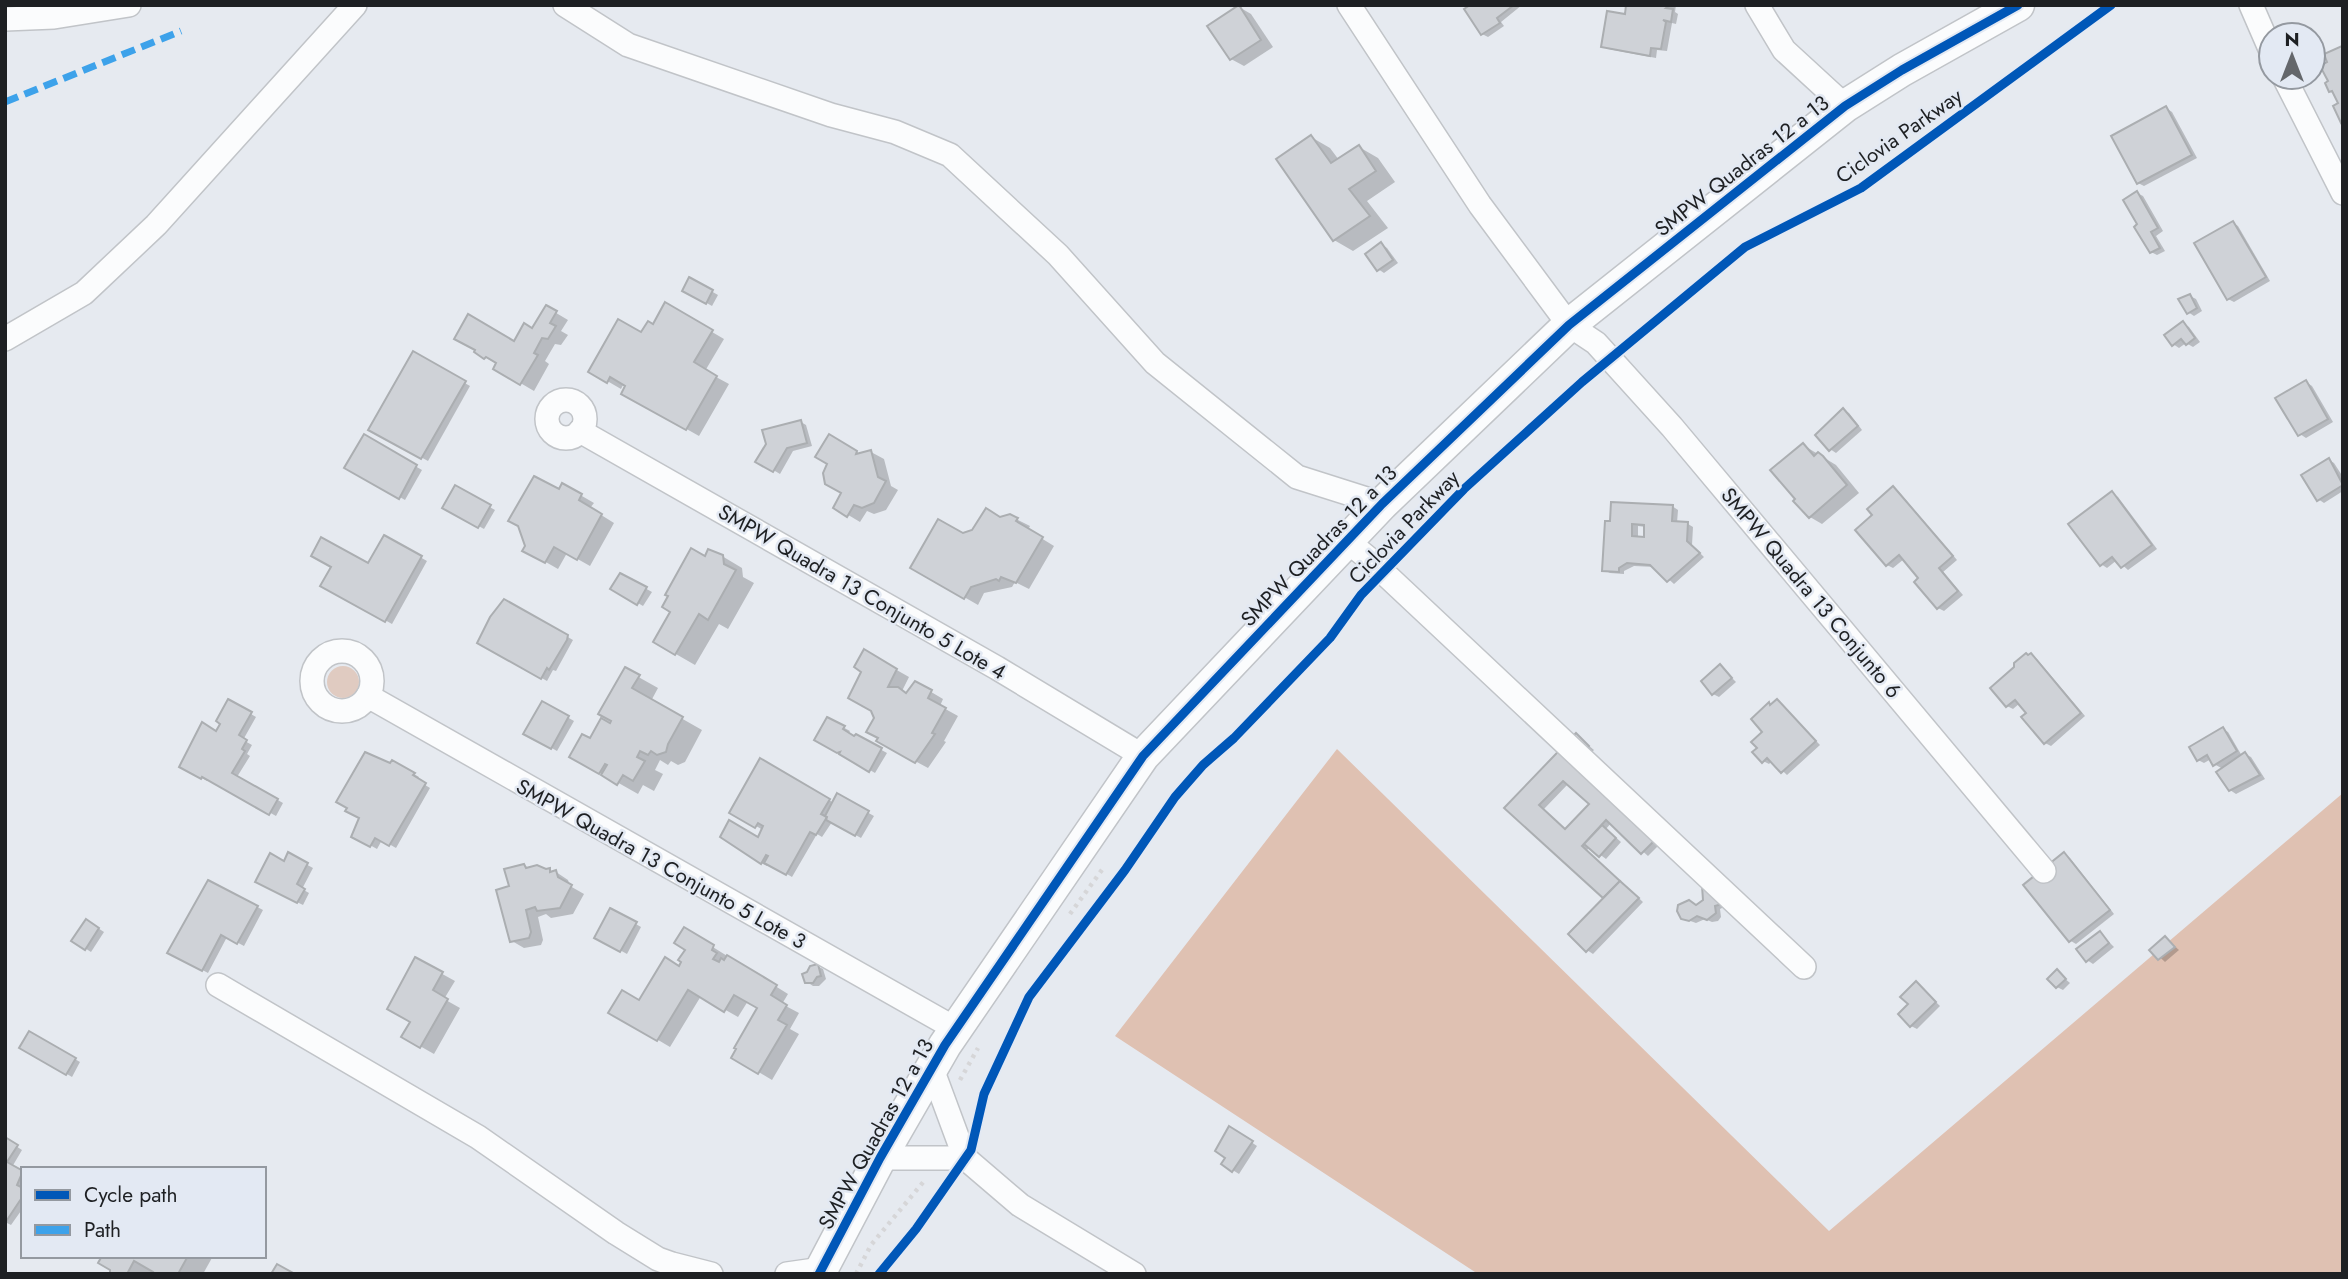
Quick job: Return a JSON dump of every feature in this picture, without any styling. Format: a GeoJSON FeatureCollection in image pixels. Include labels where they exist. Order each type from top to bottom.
{"type":"FeatureCollection","features":[{"type":"Feature","properties":{"kind":"street"},"geometry":{"type":"LineString","coordinates":[[5,19],[54,17],[129,5]]}},
{"type":"Feature","properties":{"kind":"street"},"geometry":{"type":"LineString","coordinates":[[5,339],[85,293],[147,233],[355,5]]}},
{"type":"Feature","properties":{"kind":"street"},"geometry":{"type":"LineString","coordinates":[[565,5],[628,45],[831,115],[895,132],[950,155],[1058,255],[1155,363],[1297,477],[1382,504]]}},
{"type":"Feature","properties":{"kind":"street","name":"SMPW Quadra 13 Conjunto 6"},"geometry":{"type":"LineString","coordinates":[[1349,5],[1480,205],[1569,325],[1596,343],[1672,427],[2044,871]]}},
{"type":"Feature","properties":{"kind":"street"},"geometry":{"type":"LineString","coordinates":[[1757,5],[1784,50],[1845,106]]}},
{"type":"Feature","properties":{"kind":"street"},"geometry":{"type":"LineString","coordinates":[[1965,37],[1989,5]]}},
{"type":"Feature","properties":{"kind":"street","name":"SMPW Quadras 12 a 13"},"geometry":{"type":"LineString","coordinates":[[820,1271],[880,1158],[932,1069],[970,1033],[1143,756],[1382,504],[1569,325],[1845,106],[1902,70],[2018,5]]}},
{"type":"Feature","properties":{"kind":"street"},"geometry":{"type":"LineString","coordinates":[[2250,5],[2257,21]]}},
{"type":"Feature","properties":{"kind":"street"},"geometry":{"type":"LineString","coordinates":[[2291,91],[2343,193]]}},
{"type":"Feature","properties":{"kind":"street","name":"SMPW Quadra 13 Conjunto 5 Lote 4"},"geometry":{"type":"LineString","coordinates":[[580,431],[997,668],[1143,756]]}},
{"type":"Feature","properties":{"kind":"street"},"geometry":{"type":"LineString","coordinates":[[1347,541],[1804,967]]}},
{"type":"Feature","properties":{"kind":"street","name":"SMPW Quadra 13 Conjunto 5 Lote 3"},"geometry":{"type":"LineString","coordinates":[[368,696],[970,1033]]}},
{"type":"Feature","properties":{"kind":"street"},"geometry":{"type":"LineString","coordinates":[[218,985],[478,1137],[658,1259],[711,1274]]}},
{"type":"Feature","properties":{"kind":"street"},"geometry":{"type":"LineString","coordinates":[[932,1069],[965,1158],[1020,1205],[1134,1274]]}},
{"type":"Feature","properties":{"kind":"street"},"geometry":{"type":"LineString","coordinates":[[880,1158],[965,1158]]}},
{"type":"Feature","properties":{"kind":"street"},"geometry":{"type":"LineString","coordinates":[[787,1274],[820,1271]]}},
{"type":"Feature","properties":{"kind":"path"},"geometry":{"type":"LineString","coordinates":[[1063,923],[1104,867]]}},
{"type":"Feature","properties":{"kind":"path"},"geometry":{"type":"LineString","coordinates":[[946,1105],[970,1033]]}},
{"type":"Feature","properties":{"kind":"path"},"geometry":{"type":"LineString","coordinates":[[856,1274],[872,1245],[926,1179],[932,1158]]}},
{"type":"Feature","properties":{"kind":"shaded area"},"geometry":{"type":"Polygon","coordinates":[[[343,666],[354,671],[359,682],[354,693],[343,698],[332,693],[327,682],[332,671],[343,666]]]}},
{"type":"Feature","properties":{"kind":"shaded area"},"geometry":{"type":"Polygon","coordinates":[[[1337,749],[1829,1231],[2343,793],[2343,1274],[1478,1274],[1115,1036],[1337,749]]]}},
{"type":"Feature","properties":{"kind":"building"},"geometry":{"type":"Polygon","coordinates":[[[1239,5],[1261,40],[1230,60],[1207,26],[1239,5]]]}},
{"type":"Feature","properties":{"kind":"building"},"geometry":{"type":"Polygon","coordinates":[[[1470,5],[1514,5],[1497,18],[1500,23],[1481,35],[1464,9],[1470,5]]]}},
{"type":"Feature","properties":{"kind":"building"},"geometry":{"type":"Polygon","coordinates":[[[1626,5],[1670,5],[1666,8],[1673,9],[1671,22],[1663,20],[1666,22],[1661,49],[1651,48],[1650,56],[1601,47],[1607,11],[1625,14],[1626,5]]]}},
{"type":"Feature","properties":{"kind":"building"},"geometry":{"type":"Polygon","coordinates":[[[2342,46],[2341,123],[2333,106],[2338,103],[2327,88],[2327,53],[2342,46]]]}},
{"type":"Feature","properties":{"kind":"building"},"geometry":{"type":"Polygon","coordinates":[[[2166,106],[2192,155],[2137,184],[2111,136],[2166,106]]]}},
{"type":"Feature","properties":{"kind":"building"},"geometry":{"type":"Polygon","coordinates":[[[1311,135],[1331,163],[1359,145],[1376,171],[1349,189],[1370,216],[1333,241],[1276,159],[1311,135]]]}},
{"type":"Feature","properties":{"kind":"building"},"geometry":{"type":"Polygon","coordinates":[[[2137,191],[2158,228],[2151,232],[2160,248],[2150,253],[2134,227],[2137,224],[2123,200],[2137,191]]]}},
{"type":"Feature","properties":{"kind":"building"},"geometry":{"type":"Polygon","coordinates":[[[2233,221],[2266,277],[2227,300],[2194,243],[2233,221]]]}},
{"type":"Feature","properties":{"kind":"building"},"geometry":{"type":"Polygon","coordinates":[[[1381,242],[1393,260],[1377,271],[1365,254],[1381,242]]]}},
{"type":"Feature","properties":{"kind":"building"},"geometry":{"type":"Polygon","coordinates":[[[689,277],[713,290],[706,304],[682,291],[689,277]]]}},
{"type":"Feature","properties":{"kind":"building"},"geometry":{"type":"Polygon","coordinates":[[[2190,294],[2197,308],[2187,314],[2178,299],[2190,294]]]}},
{"type":"Feature","properties":{"kind":"building"},"geometry":{"type":"Polygon","coordinates":[[[665,302],[713,330],[694,362],[717,376],[686,430],[621,394],[625,386],[610,377],[607,383],[588,372],[618,319],[641,332],[648,321],[653,324],[665,302]]]}},
{"type":"Feature","properties":{"kind":"building"},"geometry":{"type":"Polygon","coordinates":[[[546,305],[557,311],[550,323],[556,326],[548,339],[542,338],[534,353],[538,355],[520,385],[493,369],[496,363],[486,357],[484,359],[474,352],[475,350],[454,339],[468,314],[514,341],[524,323],[532,328],[546,305]]]}},
{"type":"Feature","properties":{"kind":"building"},"geometry":{"type":"Polygon","coordinates":[[[2183,321],[2195,338],[2186,345],[2181,339],[2172,346],[2164,335],[2183,321]]]}},
{"type":"Feature","properties":{"kind":"building"},"geometry":{"type":"Polygon","coordinates":[[[413,351],[466,381],[421,459],[368,430],[413,351]]]}},
{"type":"Feature","properties":{"kind":"building"},"geometry":{"type":"Polygon","coordinates":[[[2306,380],[2328,419],[2298,436],[2275,398],[2306,380]]]}},
{"type":"Feature","properties":{"kind":"building"},"geometry":{"type":"Polygon","coordinates":[[[1843,408],[1858,426],[1829,451],[1815,435],[1843,408]]]}},
{"type":"Feature","properties":{"kind":"building"},"geometry":{"type":"Polygon","coordinates":[[[801,420],[807,443],[787,448],[773,472],[755,462],[766,444],[762,430],[801,420]]]}},
{"type":"Feature","properties":{"kind":"building"},"geometry":{"type":"Polygon","coordinates":[[[364,434],[417,465],[399,499],[344,468],[364,434]]]}},
{"type":"Feature","properties":{"kind":"building"},"geometry":{"type":"Polygon","coordinates":[[[829,434],[857,451],[856,454],[871,450],[878,477],[886,481],[874,503],[862,508],[854,505],[847,517],[833,508],[841,493],[825,484],[823,473],[827,464],[815,457],[829,434]]]}},
{"type":"Feature","properties":{"kind":"building"},"geometry":{"type":"Polygon","coordinates":[[[1803,443],[1814,456],[1818,452],[1823,456],[1847,485],[1809,518],[1770,470],[1803,443]]]}},
{"type":"Feature","properties":{"kind":"building"},"geometry":{"type":"Polygon","coordinates":[[[2329,458],[2343,485],[2317,501],[2301,475],[2329,458]]]}},
{"type":"Feature","properties":{"kind":"building"},"geometry":{"type":"Polygon","coordinates":[[[534,476],[559,489],[562,483],[582,494],[579,500],[602,514],[577,560],[554,547],[545,563],[522,551],[525,546],[518,526],[508,521],[534,476]]]}},
{"type":"Feature","properties":{"kind":"building"},"geometry":{"type":"Polygon","coordinates":[[[455,485],[491,505],[478,528],[442,508],[455,485]]]}},
{"type":"Feature","properties":{"kind":"building"},"geometry":{"type":"Polygon","coordinates":[[[1893,486],[1953,556],[1939,568],[1958,591],[1937,609],[1914,582],[1918,578],[1899,555],[1886,566],[1855,530],[1872,515],[1867,509],[1893,486]]]}},
{"type":"Feature","properties":{"kind":"building"},"geometry":{"type":"Polygon","coordinates":[[[2112,491],[2152,545],[2121,568],[2112,557],[2100,566],[2068,524],[2112,491]]]}},
{"type":"Feature","properties":{"kind":"building"},"geometry":{"type":"Polygon","coordinates":[[[1611,502],[1673,505],[1672,521],[1688,522],[1687,541],[1700,553],[1667,582],[1650,565],[1627,563],[1619,568],[1619,572],[1602,571],[1605,521],[1610,521],[1611,502]],[[1632,524],[1632,536],[1644,537],[1644,525],[1632,524]]]}},
{"type":"Feature","properties":{"kind":"building"},"geometry":{"type":"Polygon","coordinates":[[[986,508],[1000,517],[1010,514],[1018,518],[1016,521],[1043,537],[1016,583],[1001,577],[999,581],[996,579],[971,587],[964,599],[910,568],[938,519],[963,533],[972,530],[986,508]]]}},
{"type":"Feature","properties":{"kind":"building"},"geometry":{"type":"Polygon","coordinates":[[[384,535],[422,556],[385,622],[320,586],[331,567],[311,556],[321,537],[368,563],[384,535]]]}},
{"type":"Feature","properties":{"kind":"building"},"geometry":{"type":"Polygon","coordinates":[[[691,548],[705,556],[708,549],[723,555],[724,564],[736,570],[708,620],[699,614],[675,655],[653,642],[670,612],[662,607],[668,596],[665,595],[691,548]]]}},
{"type":"Feature","properties":{"kind":"building"},"geometry":{"type":"Polygon","coordinates":[[[620,573],[647,587],[637,605],[610,589],[620,573]]]}},
{"type":"Feature","properties":{"kind":"building"},"geometry":{"type":"Polygon","coordinates":[[[504,599],[568,635],[549,670],[547,668],[541,679],[477,643],[490,617],[504,599]]]}},
{"type":"Feature","properties":{"kind":"building"},"geometry":{"type":"Polygon","coordinates":[[[864,649],[897,669],[888,687],[898,687],[906,693],[915,681],[932,690],[928,698],[946,708],[932,733],[935,734],[915,763],[876,741],[878,738],[866,732],[874,718],[871,711],[848,698],[861,672],[854,667],[864,649]]]}},
{"type":"Feature","properties":{"kind":"building"},"geometry":{"type":"Polygon","coordinates":[[[2026,653],[2031,653],[2081,713],[2044,744],[2021,717],[2026,713],[2015,700],[2006,707],[1990,688],[2026,653]]]}},
{"type":"Feature","properties":{"kind":"building"},"geometry":{"type":"Polygon","coordinates":[[[1720,664],[1732,678],[1712,695],[1701,681],[1720,664]]]}},
{"type":"Feature","properties":{"kind":"building"},"geometry":{"type":"Polygon","coordinates":[[[625,667],[640,675],[632,688],[683,717],[666,752],[657,755],[651,751],[648,755],[640,751],[637,757],[645,761],[633,781],[623,775],[617,785],[601,775],[607,765],[605,764],[599,774],[569,757],[582,734],[590,738],[601,718],[610,723],[611,721],[598,714],[625,667]]]}},
{"type":"Feature","properties":{"kind":"building"},"geometry":{"type":"Polygon","coordinates":[[[228,699],[252,712],[239,735],[247,740],[242,749],[245,751],[232,773],[278,799],[269,815],[179,767],[202,722],[216,731],[220,724],[216,721],[228,699]]]}},
{"type":"Feature","properties":{"kind":"building"},"geometry":{"type":"Polygon","coordinates":[[[1777,699],[1816,741],[1781,773],[1767,758],[1762,763],[1752,752],[1757,748],[1751,742],[1762,732],[1751,719],[1769,702],[1770,705],[1777,699]]]}},
{"type":"Feature","properties":{"kind":"building"},"geometry":{"type":"Polygon","coordinates":[[[542,701],[569,716],[551,749],[523,734],[542,701]]]}},
{"type":"Feature","properties":{"kind":"building"},"geometry":{"type":"Polygon","coordinates":[[[827,717],[845,726],[843,729],[854,736],[856,734],[882,748],[869,772],[839,754],[840,752],[837,753],[814,740],[827,717]]]}},
{"type":"Feature","properties":{"kind":"building"},"geometry":{"type":"Polygon","coordinates":[[[2223,727],[2237,751],[2213,766],[2207,755],[2197,761],[2189,747],[2223,727]]]}},
{"type":"Feature","properties":{"kind":"building"},"geometry":{"type":"Polygon","coordinates":[[[1576,733],[1589,746],[1580,755],[1662,833],[1641,854],[1606,820],[1582,846],[1620,881],[1603,898],[1504,808],[1576,733]],[[1563,781],[1539,805],[1565,829],[1589,804],[1563,781]]]}},
{"type":"Feature","properties":{"kind":"building"},"geometry":{"type":"Polygon","coordinates":[[[365,752],[390,763],[392,760],[415,773],[413,775],[426,783],[389,846],[375,838],[370,847],[351,837],[359,818],[345,811],[347,808],[336,802],[365,752]]]}},
{"type":"Feature","properties":{"kind":"building"},"geometry":{"type":"Polygon","coordinates":[[[2245,752],[2260,775],[2229,791],[2216,772],[2245,752]]]}},
{"type":"Feature","properties":{"kind":"building"},"geometry":{"type":"Polygon","coordinates":[[[760,758],[830,799],[821,814],[827,817],[816,835],[810,832],[786,875],[764,863],[768,856],[766,855],[761,864],[720,837],[729,820],[758,837],[763,826],[758,823],[755,828],[729,813],[760,758]]]}},
{"type":"Feature","properties":{"kind":"building"},"geometry":{"type":"Polygon","coordinates":[[[837,793],[869,811],[855,836],[826,820],[825,816],[837,793]]]}},
{"type":"Feature","properties":{"kind":"building"},"geometry":{"type":"Polygon","coordinates":[[[1602,825],[1616,838],[1599,857],[1584,844],[1602,825]]]}},
{"type":"Feature","properties":{"kind":"building"},"geometry":{"type":"Polygon","coordinates":[[[288,852],[308,863],[297,884],[305,889],[297,903],[255,882],[270,853],[284,861],[288,852]]]}},
{"type":"Feature","properties":{"kind":"building"},"geometry":{"type":"Polygon","coordinates":[[[2064,852],[2110,910],[2069,942],[2023,885],[2064,852]]]}},
{"type":"Feature","properties":{"kind":"building"},"geometry":{"type":"Polygon","coordinates":[[[524,864],[526,868],[537,865],[550,868],[550,872],[556,870],[558,877],[572,885],[560,908],[537,911],[535,907],[526,910],[531,932],[529,938],[510,942],[496,890],[509,886],[504,869],[524,864]]]}},
{"type":"Feature","properties":{"kind":"building"},"geometry":{"type":"Polygon","coordinates":[[[208,880],[258,906],[237,944],[221,935],[202,971],[167,953],[208,880]]]}},
{"type":"Feature","properties":{"kind":"building"},"geometry":{"type":"Polygon","coordinates":[[[1620,881],[1639,898],[1586,952],[1568,934],[1620,881]]]}},
{"type":"Feature","properties":{"kind":"building"},"geometry":{"type":"Polygon","coordinates":[[[1702,886],[1722,904],[1715,906],[1716,913],[1707,920],[1697,916],[1689,921],[1681,919],[1677,911],[1678,905],[1689,900],[1696,905],[1703,900],[1702,886]]]}},
{"type":"Feature","properties":{"kind":"building"},"geometry":{"type":"Polygon","coordinates":[[[610,908],[637,922],[620,952],[594,938],[610,908]]]}},
{"type":"Feature","properties":{"kind":"building"},"geometry":{"type":"Polygon","coordinates":[[[86,919],[99,928],[85,950],[71,941],[86,919]]]}},
{"type":"Feature","properties":{"kind":"building"},"geometry":{"type":"Polygon","coordinates":[[[684,927],[714,945],[712,950],[717,953],[713,959],[719,962],[727,955],[777,985],[771,995],[787,1005],[778,1020],[787,1025],[758,1074],[731,1058],[757,1008],[734,995],[724,1012],[688,990],[657,1041],[608,1013],[622,990],[639,1000],[665,957],[679,966],[681,962],[678,960],[685,950],[674,943],[684,927]]]}},
{"type":"Feature","properties":{"kind":"building"},"geometry":{"type":"Polygon","coordinates":[[[2100,931],[2109,943],[2086,962],[2076,949],[2100,931]]]}},
{"type":"Feature","properties":{"kind":"building"},"geometry":{"type":"Polygon","coordinates":[[[2165,936],[2175,947],[2158,960],[2149,950],[2165,936]]]}},
{"type":"Feature","properties":{"kind":"building"},"geometry":{"type":"Polygon","coordinates":[[[415,957],[443,972],[433,990],[448,999],[420,1048],[401,1037],[410,1022],[387,1009],[415,957]]]}},
{"type":"Feature","properties":{"kind":"building"},"geometry":{"type":"Polygon","coordinates":[[[818,964],[821,976],[813,983],[805,983],[802,974],[807,972],[810,966],[818,964]]]}},
{"type":"Feature","properties":{"kind":"building"},"geometry":{"type":"Polygon","coordinates":[[[2057,969],[2066,979],[2056,988],[2047,979],[2057,969]]]}},
{"type":"Feature","properties":{"kind":"building"},"geometry":{"type":"Polygon","coordinates":[[[1916,981],[1936,1002],[1910,1027],[1898,1014],[1908,1004],[1900,997],[1916,981]]]}},
{"type":"Feature","properties":{"kind":"building"},"geometry":{"type":"Polygon","coordinates":[[[29,1031],[76,1058],[66,1075],[19,1048],[29,1031]]]}},
{"type":"Feature","properties":{"kind":"building"},"geometry":{"type":"Polygon","coordinates":[[[1229,1126],[1253,1141],[1232,1172],[1221,1164],[1225,1158],[1215,1151],[1229,1126]]]}},
{"type":"Feature","properties":{"kind":"building"},"geometry":{"type":"Polygon","coordinates":[[[5,1137],[18,1145],[7,1162],[21,1170],[17,1185],[21,1187],[21,1199],[5,1223],[5,1137]]]}},
{"type":"Feature","properties":{"kind":"building"},"geometry":{"type":"Polygon","coordinates":[[[101,1258],[187,1258],[178,1274],[152,1274],[153,1272],[134,1261],[127,1274],[110,1274],[110,1270],[98,1263],[101,1258]]]}},
{"type":"Feature","properties":{"kind":"building"},"geometry":{"type":"Polygon","coordinates":[[[277,1264],[295,1274],[271,1274],[277,1264]]]}},
{"type":"Feature","properties":{"kind":"marked path"},"geometry":{"type":"LineString","coordinates":[[5,102],[181,31]]}},
{"type":"Feature","properties":{"kind":"cycle path"},"geometry":{"type":"LineString","coordinates":[[819,1274],[880,1158],[945,1045],[1143,756],[1382,504],[1569,325],[1845,106],[1902,70],[2018,5]]}},
{"type":"Feature","properties":{"kind":"cycle path","name":"Ciclovia Parkway"},"geometry":{"type":"LineString","coordinates":[[879,1274],[916,1229],[971,1150],[984,1094],[1029,997],[1125,870],[1175,797],[1203,765],[1234,738],[1330,638],[1361,595],[1464,489],[1582,382],[1745,247],[1861,188],[2111,5]]}}]}
